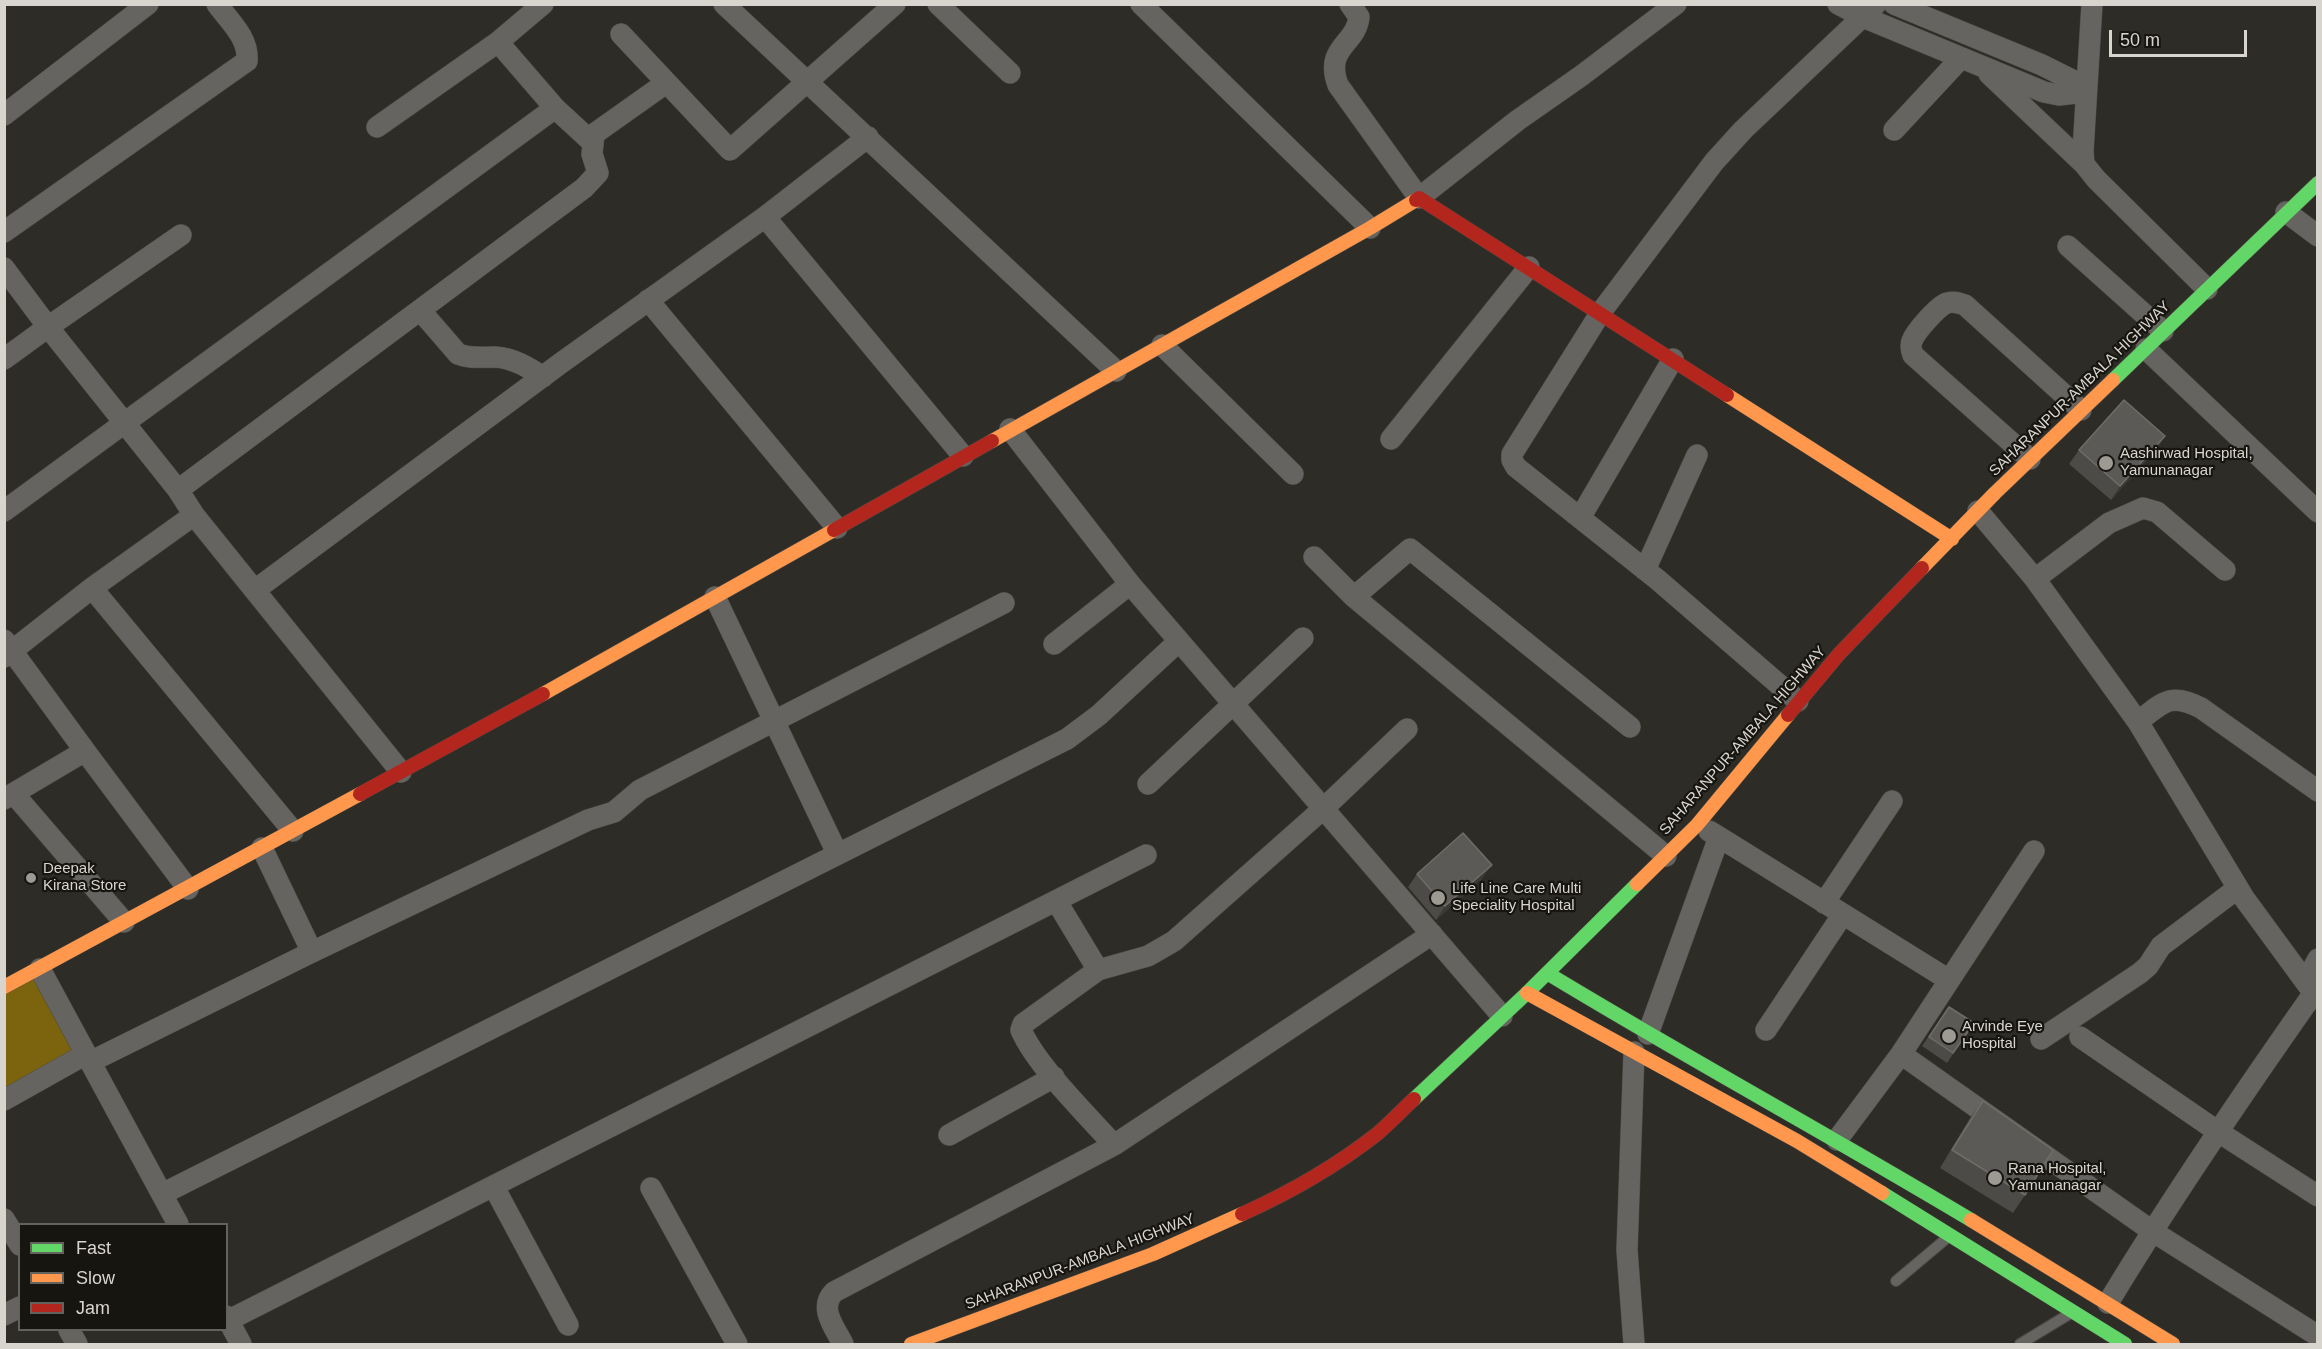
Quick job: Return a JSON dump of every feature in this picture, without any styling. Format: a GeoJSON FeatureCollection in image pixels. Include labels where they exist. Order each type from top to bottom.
{"type":"FeatureCollection","features":[{"type":"Feature","properties":{"kind":"main road","name":"SAHARANPUR-AMBALA HIGHWAY"},"geometry":{"type":"LineString","coordinates":[[911,1344],[1153,1254],[1274,1200],[1327,1168],[1378,1133],[1527,993],[1697,825],[1839,654],[2030,459],[2318,183]]}},
{"type":"Feature","properties":{"kind":"main road"},"geometry":{"type":"LineString","coordinates":[[8,980],[40,969],[401,772],[1370,228],[1419,198],[1952,538]]}},
{"type":"Feature","properties":{"kind":"main road"},"geometry":{"type":"LineString","coordinates":[[1547,973],[1648,1034],[1837,1140],[2173,1344]]}},
{"type":"Feature","properties":{"kind":"main road"},"geometry":{"type":"LineString","coordinates":[[1527,993],[1797,1141],[2125,1344]]}},
{"type":"Feature","properties":{"kind":"street"},"geometry":{"type":"LineString","coordinates":[[4,115],[148,4]]}},
{"type":"Feature","properties":{"kind":"street"},"geometry":{"type":"LineString","coordinates":[[4,232],[247,61],[248,50],[245,41],[217,4]]}},
{"type":"Feature","properties":{"kind":"street"},"geometry":{"type":"LineString","coordinates":[[377,127],[498,42],[543,4]]}},
{"type":"Feature","properties":{"kind":"street"},"geometry":{"type":"LineString","coordinates":[[724,4],[1116,371]]}},
{"type":"Feature","properties":{"kind":"street"},"geometry":{"type":"LineString","coordinates":[[621,34],[730,150],[895,4]]}},
{"type":"Feature","properties":{"kind":"street"},"geometry":{"type":"LineString","coordinates":[[938,4],[1010,73]]}},
{"type":"Feature","properties":{"kind":"street"},"geometry":{"type":"LineString","coordinates":[[1140,4],[1370,228]]}},
{"type":"Feature","properties":{"kind":"street"},"geometry":{"type":"LineString","coordinates":[[1350,4],[1359,17],[1358,26],[1338,52],[1334,75],[1338,85],[1419,198],[1518,120],[1581,76],[1676,4]]}},
{"type":"Feature","properties":{"kind":"street"},"geometry":{"type":"LineString","coordinates":[[1838,4],[1869,11],[1970,62],[2044,92],[2059,95],[2085,92]]}},
{"type":"Feature","properties":{"kind":"street"},"geometry":{"type":"LineString","coordinates":[[1894,4],[2042,65],[2072,80],[2085,92]]}},
{"type":"Feature","properties":{"kind":"street"},"geometry":{"type":"LineString","coordinates":[[2084,164],[2085,92],[2092,4]]}},
{"type":"Feature","properties":{"kind":"street"},"geometry":{"type":"LineString","coordinates":[[1798,701],[1645,570],[1516,467],[1512,454],[1600,312],[1714,162],[1736,138],[1869,11]]}},
{"type":"Feature","properties":{"kind":"street"},"geometry":{"type":"LineString","coordinates":[[498,42],[555,108],[592,142]]}},
{"type":"Feature","properties":{"kind":"street"},"geometry":{"type":"LineString","coordinates":[[1894,130],[1970,62]]}},
{"type":"Feature","properties":{"kind":"street"},"geometry":{"type":"LineString","coordinates":[[1970,62],[2084,164],[2207,289]]}},
{"type":"Feature","properties":{"kind":"street"},"geometry":{"type":"LineString","coordinates":[[178,490],[594,179],[598,173],[592,154],[594,134],[666,83]]}},
{"type":"Feature","properties":{"kind":"street"},"geometry":{"type":"LineString","coordinates":[[4,511],[555,108]]}},
{"type":"Feature","properties":{"kind":"street"},"geometry":{"type":"LineString","coordinates":[[255,590],[648,300],[765,217],[867,137]]}},
{"type":"Feature","properties":{"kind":"street"},"geometry":{"type":"LineString","coordinates":[[2286,212],[2318,236]]}},
{"type":"Feature","properties":{"kind":"street"},"geometry":{"type":"LineString","coordinates":[[765,217],[963,456]]}},
{"type":"Feature","properties":{"kind":"street"},"geometry":{"type":"LineString","coordinates":[[4,359],[180,235]]}},
{"type":"Feature","properties":{"kind":"street"},"geometry":{"type":"LineString","coordinates":[[2068,246],[2163,331]]}},
{"type":"Feature","properties":{"kind":"street"},"geometry":{"type":"LineString","coordinates":[[1391,439],[1529,267]]}},
{"type":"Feature","properties":{"kind":"street"},"geometry":{"type":"LineString","coordinates":[[4,268],[178,490],[194,515],[401,772]]}},
{"type":"Feature","properties":{"kind":"street"},"geometry":{"type":"LineString","coordinates":[[648,300],[837,528]]}},
{"type":"Feature","properties":{"kind":"street"},"geometry":{"type":"LineString","coordinates":[[2030,459],[1913,355],[1912,339],[1938,309],[1946,303],[1956,302],[1965,305],[2081,410]]}},
{"type":"Feature","properties":{"kind":"street"},"geometry":{"type":"LineString","coordinates":[[420,310],[458,354],[464,357],[497,357],[517,362],[543,377]]}},
{"type":"Feature","properties":{"kind":"street"},"geometry":{"type":"LineString","coordinates":[[1162,345],[1293,474]]}},
{"type":"Feature","properties":{"kind":"street"},"geometry":{"type":"LineString","coordinates":[[2146,349],[2318,512]]}},
{"type":"Feature","properties":{"kind":"street"},"geometry":{"type":"LineString","coordinates":[[1580,518],[1672,359]]}},
{"type":"Feature","properties":{"kind":"street"},"geometry":{"type":"LineString","coordinates":[[1010,429],[1130,584],[1502,1016]]}},
{"type":"Feature","properties":{"kind":"street"},"geometry":{"type":"LineString","coordinates":[[1645,570],[1697,455]]}},
{"type":"Feature","properties":{"kind":"street"},"geometry":{"type":"LineString","coordinates":[[2035,579],[2109,523],[2144,508],[2157,512],[2225,570]]}},
{"type":"Feature","properties":{"kind":"street"},"geometry":{"type":"LineString","coordinates":[[1978,512],[2035,579],[2138,722],[2238,888],[2263,926],[2312,991]]}},
{"type":"Feature","properties":{"kind":"street"},"geometry":{"type":"LineString","coordinates":[[188,889],[7,649],[194,515]]}},
{"type":"Feature","properties":{"kind":"street"},"geometry":{"type":"LineString","coordinates":[[1354,597],[1410,549],[1630,727]]}},
{"type":"Feature","properties":{"kind":"street"},"geometry":{"type":"LineString","coordinates":[[1314,557],[1354,597],[1666,856]]}},
{"type":"Feature","properties":{"kind":"street"},"geometry":{"type":"LineString","coordinates":[[1054,644],[1130,584]]}},
{"type":"Feature","properties":{"kind":"street"},"geometry":{"type":"LineString","coordinates":[[92,588],[293,831]]}},
{"type":"Feature","properties":{"kind":"street"},"geometry":{"type":"LineString","coordinates":[[715,597],[837,853]]}},
{"type":"Feature","properties":{"kind":"street"},"geometry":{"type":"LineString","coordinates":[[4,1100],[588,820],[614,812],[633,794],[1004,603]]}},
{"type":"Feature","properties":{"kind":"street"},"geometry":{"type":"LineString","coordinates":[[1148,784],[1303,638]]}},
{"type":"Feature","properties":{"kind":"street"},"geometry":{"type":"LineString","coordinates":[[162,1194],[1067,739],[1099,715],[1179,641]]}},
{"type":"Feature","properties":{"kind":"street"},"geometry":{"type":"LineString","coordinates":[[2138,722],[2161,704],[2173,699],[2187,700],[2202,708],[2318,791]]}},
{"type":"Feature","properties":{"kind":"street"},"geometry":{"type":"LineString","coordinates":[[1114,1145],[1054,1077],[1025,1039],[1021,1030],[1023,1024],[1098,970],[1148,956],[1174,941],[1324,808],[1407,729]]}},
{"type":"Feature","properties":{"kind":"street"},"geometry":{"type":"LineString","coordinates":[[85,751],[9,796],[124,922]]}},
{"type":"Feature","properties":{"kind":"street"},"geometry":{"type":"LineString","coordinates":[[1824,903],[1892,801]]}},
{"type":"Feature","properties":{"kind":"street"},"geometry":{"type":"LineString","coordinates":[[1697,825],[1949,980]]}},
{"type":"Feature","properties":{"kind":"street"},"geometry":{"type":"LineString","coordinates":[[1648,1034],[1719,837]]}},
{"type":"Feature","properties":{"kind":"street"},"geometry":{"type":"LineString","coordinates":[[262,848],[312,952]]}},
{"type":"Feature","properties":{"kind":"street"},"geometry":{"type":"LineString","coordinates":[[1837,1140],[1901,1054],[2034,851]]}},
{"type":"Feature","properties":{"kind":"street"},"geometry":{"type":"LineString","coordinates":[[241,1344],[228,1318],[494,1187],[1146,855]]}},
{"type":"Feature","properties":{"kind":"street"},"geometry":{"type":"LineString","coordinates":[[2041,1039],[2140,973],[2148,966],[2161,946],[2238,888]]}},
{"type":"Feature","properties":{"kind":"street"},"geometry":{"type":"LineString","coordinates":[[1057,902],[1098,970]]}},
{"type":"Feature","properties":{"kind":"street"},"geometry":{"type":"LineString","coordinates":[[1766,1030],[1843,915]]}},
{"type":"Feature","properties":{"kind":"street"},"geometry":{"type":"LineString","coordinates":[[843,1344],[826,1310],[827,1302],[834,1292],[1114,1145],[1432,934]]}},
{"type":"Feature","properties":{"kind":"street"},"geometry":{"type":"LineString","coordinates":[[2108,1303],[2217,1131],[2312,991],[2318,959]]}},
{"type":"Feature","properties":{"kind":"street"},"geometry":{"type":"LineString","coordinates":[[40,969],[177,1223]]}},
{"type":"Feature","properties":{"kind":"street"},"geometry":{"type":"LineString","coordinates":[[2080,1037],[2217,1131],[2318,1196]]}},
{"type":"Feature","properties":{"kind":"street"},"geometry":{"type":"LineString","coordinates":[[1634,1052],[1627,1250],[1634,1344]]}},
{"type":"Feature","properties":{"kind":"street"},"geometry":{"type":"LineString","coordinates":[[1901,1054],[2152,1231],[2318,1336]]}},
{"type":"Feature","properties":{"kind":"street"},"geometry":{"type":"LineString","coordinates":[[949,1135],[1054,1077]]}},
{"type":"Feature","properties":{"kind":"street"},"geometry":{"type":"LineString","coordinates":[[494,1187],[568,1325]]}},
{"type":"Feature","properties":{"kind":"street"},"geometry":{"type":"LineString","coordinates":[[651,1188],[737,1344]]}},
{"type":"Feature","properties":{"kind":"street"},"geometry":{"type":"LineString","coordinates":[[4,1219],[18,1242]]}},
{"type":"Feature","properties":{"kind":"street"},"geometry":{"type":"LineString","coordinates":[[4,1316],[18,1308]]}},
{"type":"Feature","properties":{"kind":"lane"},"geometry":{"type":"LineString","coordinates":[[1896,1281],[1950,1236]]}},
{"type":"Feature","properties":{"kind":"lane"},"geometry":{"type":"LineString","coordinates":[[2020,1344],[2072,1312]]}},
{"type":"Feature","properties":{"kind":"shaded area"},"geometry":{"type":"Polygon","coordinates":[[[33,977],[75,1056],[5,1096],[5,993],[33,977]]]}},
{"type":"Feature","properties":{"kind":"building"},"geometry":{"type":"Polygon","coordinates":[[[2124,400],[2165,436],[2120,486],[2079,450],[2124,400]]]}},
{"type":"Feature","properties":{"kind":"building"},"geometry":{"type":"Polygon","coordinates":[[[1463,833],[1492,865],[1445,906],[1417,874],[1463,833]]]}},
{"type":"Feature","properties":{"kind":"building"},"geometry":{"type":"Polygon","coordinates":[[[1949,1007],[1974,1023],[1953,1053],[1929,1037],[1949,1007]]]}},
{"type":"Feature","properties":{"kind":"building"},"geometry":{"type":"Polygon","coordinates":[[[1983,1101],[2053,1150],[2025,1195],[1952,1150],[1983,1101]]]}},
{"type":"Feature","properties":{"kind":"traffic: fast"},"geometry":{"type":"LineString","coordinates":[[2113,380],[2318,183]]}},
{"type":"Feature","properties":{"kind":"traffic: fast"},"geometry":{"type":"LineString","coordinates":[[1414,1099],[1527,993],[1637,884]]}},
{"type":"Feature","properties":{"kind":"traffic: fast"},"geometry":{"type":"LineString","coordinates":[[1547,973],[1971,1220]]}},
{"type":"Feature","properties":{"kind":"traffic: fast"},"geometry":{"type":"LineString","coordinates":[[1882,1193],[2125,1344]]}},
{"type":"Feature","properties":{"kind":"traffic: slow"},"geometry":{"type":"LineString","coordinates":[[992,441],[1416,200]]}},
{"type":"Feature","properties":{"kind":"traffic: slow"},"geometry":{"type":"LineString","coordinates":[[1922,568],[1995,493],[2113,380]]}},
{"type":"Feature","properties":{"kind":"traffic: slow"},"geometry":{"type":"LineString","coordinates":[[1727,395],[1952,539]]}},
{"type":"Feature","properties":{"kind":"traffic: slow"},"geometry":{"type":"LineString","coordinates":[[543,694],[834,530]]}},
{"type":"Feature","properties":{"kind":"traffic: slow"},"geometry":{"type":"LineString","coordinates":[[1637,884],[1697,825],[1788,715]]}},
{"type":"Feature","properties":{"kind":"traffic: slow"},"geometry":{"type":"LineString","coordinates":[[4,987],[360,794]]}},
{"type":"Feature","properties":{"kind":"traffic: slow"},"geometry":{"type":"LineString","coordinates":[[1527,993],[1797,1141],[1882,1193]]}},
{"type":"Feature","properties":{"kind":"traffic: slow"},"geometry":{"type":"LineString","coordinates":[[911,1344],[1153,1254],[1242,1214]]}},
{"type":"Feature","properties":{"kind":"traffic: slow"},"geometry":{"type":"LineString","coordinates":[[1971,1220],[2173,1344]]}},
{"type":"Feature","properties":{"kind":"traffic: jam"},"geometry":{"type":"LineString","coordinates":[[1416,200],[1419,198],[1727,395]]}},
{"type":"Feature","properties":{"kind":"traffic: jam"},"geometry":{"type":"LineString","coordinates":[[834,530],[992,441]]}},
{"type":"Feature","properties":{"kind":"traffic: jam"},"geometry":{"type":"LineString","coordinates":[[1788,715],[1839,654],[1922,568]]}},
{"type":"Feature","properties":{"kind":"traffic: jam"},"geometry":{"type":"LineString","coordinates":[[360,794],[543,694]]}},
{"type":"Feature","properties":{"kind":"traffic: jam"},"geometry":{"type":"LineString","coordinates":[[1242,1214],[1329,1168],[1377,1134],[1414,1099]]}},
{"type":"Feature","properties":{"kind":"place","name":"Aashirwad Hospital, Yamunanagar"},"geometry":{"type":"Point","coordinates":[2106,463]}},
{"type":"Feature","properties":{"kind":"place","name":"Deepak Kirana Store"},"geometry":{"type":"Point","coordinates":[31,878]}},
{"type":"Feature","properties":{"kind":"place","name":"Life Line Care Multi Speciality Hospital"},"geometry":{"type":"Point","coordinates":[1438,898]}},
{"type":"Feature","properties":{"kind":"place","name":"Arvinde Eye Hospital"},"geometry":{"type":"Point","coordinates":[1949,1036]}},
{"type":"Feature","properties":{"kind":"place","name":"Rana Hospital, Yamunanagar"},"geometry":{"type":"Point","coordinates":[1995,1178]}}]}
